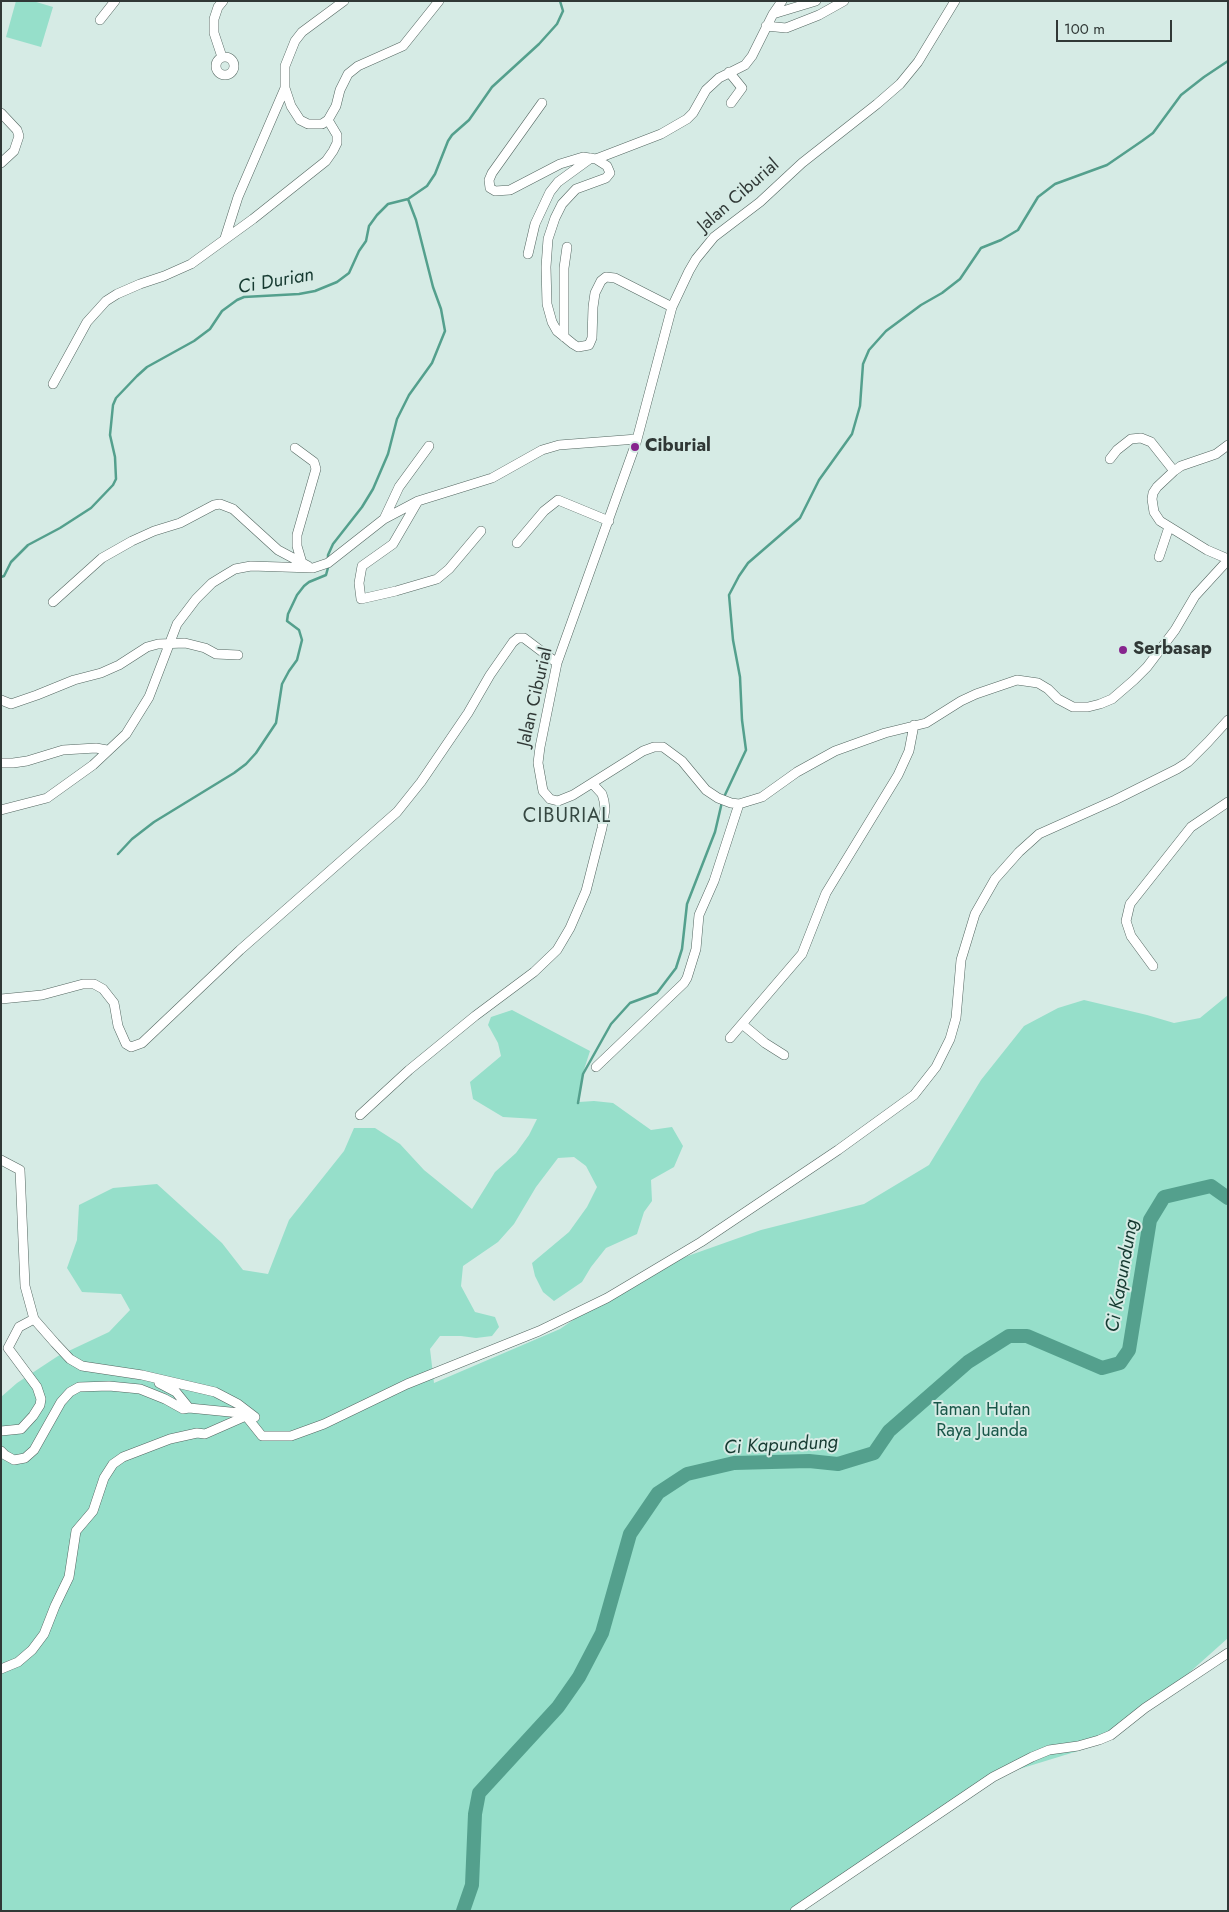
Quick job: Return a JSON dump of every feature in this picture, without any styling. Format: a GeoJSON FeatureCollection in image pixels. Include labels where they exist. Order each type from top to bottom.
{"type":"FeatureCollection","features":[{"type":"Feature","properties":{"kind":"street"},"geometry":{"type":"LineString","coordinates":[[100,20],[115,1]]}},
{"type":"Feature","properties":{"kind":"street"},"geometry":{"type":"LineString","coordinates":[[222,57],[214,33],[214,19],[218,7],[223,1]]}},
{"type":"Feature","properties":{"kind":"street"},"geometry":{"type":"LineString","coordinates":[[344,1],[311,24],[295,41],[285,66],[285,88],[291,106],[300,120],[308,124],[322,124],[328,120],[336,106],[340,90],[348,74],[358,66],[403,46],[439,1]]}},
{"type":"Feature","properties":{"kind":"street"},"geometry":{"type":"LineString","coordinates":[[528,254],[535,224],[550,192],[558,182],[594,159],[636,144],[678,125],[693,113],[706,90],[719,78],[745,64],[752,56],[766,26],[782,1]]}},
{"type":"Feature","properties":{"kind":"street"},"geometry":{"type":"LineString","coordinates":[[773,14],[816,1]]}},
{"type":"Feature","properties":{"kind":"street"},"geometry":{"type":"LineString","coordinates":[[766,26],[786,28],[819,16],[844,1]]}},
{"type":"Feature","properties":{"kind":"street","name":"Jalan Ciburial"},"geometry":{"type":"LineString","coordinates":[[739,804],[718,798],[706,790],[682,761],[663,747],[654,747],[643,751],[592,783],[558,801],[550,799],[543,791],[538,763],[557,663],[638,439],[672,307],[696,259],[714,237],[760,202],[802,163],[900,84],[918,62],[955,1]]}},
{"type":"Feature","properties":{"kind":"street"},"geometry":{"type":"LineString","coordinates":[[729,72],[742,88],[731,103]]}},
{"type":"Feature","properties":{"kind":"street"},"geometry":{"type":"LineString","coordinates":[[225,238],[238,197],[285,88]]}},
{"type":"Feature","properties":{"kind":"street"},"geometry":{"type":"LineString","coordinates":[[542,103],[492,173],[489,180],[490,188],[495,191],[510,190],[560,164],[583,157],[594,159],[607,166],[609,170],[609,176],[576,189],[569,195],[555,218],[548,239],[546,304],[552,322],[564,337],[578,347],[589,345],[592,338],[593,307],[596,293],[601,281],[606,277],[615,278],[672,307]]}},
{"type":"Feature","properties":{"kind":"street"},"geometry":{"type":"LineString","coordinates":[[1,113],[17,130],[19,136],[14,151],[1,163]]}},
{"type":"Feature","properties":{"kind":"street"},"geometry":{"type":"LineString","coordinates":[[53,384],[87,322],[106,301],[140,284],[181,269],[261,212],[326,161],[337,143],[337,135],[328,120]]}},
{"type":"Feature","properties":{"kind":"street"},"geometry":{"type":"LineString","coordinates":[[564,337],[564,268],[567,247]]}},
{"type":"Feature","properties":{"kind":"street"},"geometry":{"type":"LineString","coordinates":[[1110,459],[1117,450],[1136,437],[1150,442],[1174,471]]}},
{"type":"Feature","properties":{"kind":"street"},"geometry":{"type":"LineString","coordinates":[[1,810],[47,798],[93,765],[126,734],[141,710],[158,675],[177,624],[212,583],[225,574],[261,565],[313,568],[338,557],[384,519],[418,501],[492,478],[542,450],[559,445],[638,439]]}},
{"type":"Feature","properties":{"kind":"street"},"geometry":{"type":"LineString","coordinates":[[596,1067],[687,978],[696,949],[699,915],[714,881],[739,804],[762,797],[797,772],[836,750],[885,733],[926,723],[961,701],[1017,680],[1038,683],[1048,689],[1062,702],[1073,707],[1088,707],[1112,699],[1134,680],[1162,648],[1195,596],[1228,559],[1207,550],[1169,527],[1155,516],[1153,493],[1157,487],[1181,466],[1216,454],[1228,445]]}},
{"type":"Feature","properties":{"kind":"street"},"geometry":{"type":"LineString","coordinates":[[384,519],[399,487],[429,446]]}},
{"type":"Feature","properties":{"kind":"street"},"geometry":{"type":"LineString","coordinates":[[295,448],[314,462],[316,469],[297,535],[297,546],[302,563]]}},
{"type":"Feature","properties":{"kind":"street"},"geometry":{"type":"LineString","coordinates":[[517,543],[544,511],[558,500],[609,521]]}},
{"type":"Feature","properties":{"kind":"street"},"geometry":{"type":"LineString","coordinates":[[418,501],[393,544],[362,566],[359,584],[361,599],[436,579],[449,569],[481,532]]}},
{"type":"Feature","properties":{"kind":"street"},"geometry":{"type":"LineString","coordinates":[[54,602],[102,558],[132,541],[154,531],[180,524],[214,505],[220,504],[232,509],[267,541],[313,568]]}},
{"type":"Feature","properties":{"kind":"street"},"geometry":{"type":"LineString","coordinates":[[1159,557],[1169,527]]}},
{"type":"Feature","properties":{"kind":"street"},"geometry":{"type":"LineString","coordinates":[[1,1000],[42,995],[83,984],[94,984],[103,990],[114,1003],[118,1026],[126,1044],[131,1047],[142,1043],[240,950],[397,812],[426,774],[513,642],[518,638],[524,638],[557,663]]}},
{"type":"Feature","properties":{"kind":"street"},"geometry":{"type":"LineString","coordinates":[[1,700],[11,704],[20,702],[74,680],[119,666],[147,648],[169,643],[184,643],[205,648],[216,654],[238,655]]}},
{"type":"Feature","properties":{"kind":"street"},"geometry":{"type":"LineString","coordinates":[[262,1436],[291,1436],[324,1424],[407,1384],[539,1331],[607,1298],[701,1242],[796,1179],[906,1100],[914,1094],[936,1067],[950,1039],[956,1018],[961,960],[975,914],[995,879],[1019,852],[1039,834],[1115,800],[1177,769],[1188,762],[1228,720]]}},
{"type":"Feature","properties":{"kind":"street"},"geometry":{"type":"LineString","coordinates":[[730,1038],[756,1005],[802,954],[826,893],[898,774],[909,751],[914,725]]}},
{"type":"Feature","properties":{"kind":"street"},"geometry":{"type":"LineString","coordinates":[[1,763],[12,764],[27,761],[63,750],[96,748],[107,750]]}},
{"type":"Feature","properties":{"kind":"street"},"geometry":{"type":"LineString","coordinates":[[360,1115],[409,1070],[475,1016],[534,972],[557,950],[570,928],[586,891],[602,828],[605,809],[604,797],[592,783]]}},
{"type":"Feature","properties":{"kind":"street"},"geometry":{"type":"LineString","coordinates":[[1154,966],[1131,936],[1126,921],[1130,904],[1191,827],[1228,802]]}},
{"type":"Feature","properties":{"kind":"street"},"geometry":{"type":"LineString","coordinates":[[742,1024],[765,1043],[784,1055]]}},
{"type":"Feature","properties":{"kind":"street"},"geometry":{"type":"LineString","coordinates":[[1,1160],[20,1170],[25,1286],[34,1319],[70,1359],[82,1366],[148,1377],[216,1392],[251,1413],[259,1424],[262,1436]]}},
{"type":"Feature","properties":{"kind":"street"},"geometry":{"type":"LineString","coordinates":[[1,1431],[21,1429],[40,1405],[41,1399],[37,1387],[8,1348],[19,1327],[34,1319]]}},
{"type":"Feature","properties":{"kind":"street"},"geometry":{"type":"LineString","coordinates":[[148,1377],[176,1392],[189,1408]]}},
{"type":"Feature","properties":{"kind":"street"},"geometry":{"type":"LineString","coordinates":[[1,1451],[4,1455],[14,1460],[25,1458],[34,1450],[61,1402],[70,1392],[79,1387],[109,1386],[140,1390],[165,1399],[183,1410],[189,1408],[240,1413],[246,1416],[262,1436]]}},
{"type":"Feature","properties":{"kind":"street"},"geometry":{"type":"LineString","coordinates":[[1,1669],[18,1662],[32,1650],[44,1634],[69,1577],[76,1531],[93,1510],[104,1478],[113,1464],[123,1457],[170,1439],[197,1433],[205,1434],[246,1416]]}},
{"type":"Feature","properties":{"kind":"street"},"geometry":{"type":"LineString","coordinates":[[795,1911],[993,1777],[1050,1750],[1085,1744],[1111,1735],[1145,1708],[1228,1653]]}},
{"type":"Feature","properties":{"kind":"green space"},"geometry":{"type":"Polygon","coordinates":[[[16,1],[33,1],[53,7],[41,47],[6,37],[16,1]]]}},
{"type":"Feature","properties":{"kind":"green space","name":"Taman Hutan Raya Juanda"},"geometry":{"type":"Polygon","coordinates":[[[1228,995],[1228,1638],[1152,1706],[1091,1747],[1003,1774],[803,1911],[1,1911],[1,1397],[17,1383],[58,1356],[109,1332],[130,1310],[121,1294],[82,1292],[67,1268],[77,1240],[79,1205],[113,1188],[157,1184],[222,1243],[243,1270],[268,1274],[289,1220],[344,1151],[354,1128],[375,1128],[400,1144],[424,1170],[472,1209],[495,1172],[516,1153],[529,1135],[537,1119],[503,1117],[473,1099],[470,1082],[501,1056],[498,1043],[488,1025],[491,1017],[512,1010],[590,1051],[582,1076],[579,1102],[613,1103],[651,1130],[672,1127],[683,1146],[674,1167],[651,1180],[652,1201],[644,1212],[637,1234],[606,1248],[582,1282],[554,1301],[543,1292],[535,1276],[532,1263],[569,1232],[587,1207],[597,1187],[586,1166],[574,1157],[558,1158],[536,1187],[514,1224],[498,1242],[463,1266],[461,1286],[475,1312],[495,1317],[499,1327],[492,1336],[476,1338],[440,1336],[430,1349],[434,1383],[560,1329],[611,1294],[668,1263],[761,1230],[864,1204],[929,1165],[981,1080],[1024,1026],[1058,1008],[1084,1000],[1174,1023],[1200,1018],[1228,995]]]}},
{"type":"Feature","properties":{"kind":"waterway","name":"Ci Durian"},"geometry":{"type":"LineString","coordinates":[[1,577],[4,576],[11,562],[28,545],[60,528],[91,508],[113,485],[116,479],[115,457],[110,435],[113,405],[116,398],[137,376],[147,367],[194,341],[210,329],[222,311],[237,300],[244,297],[299,294],[315,291],[337,282],[349,273],[366,241],[369,226],[377,215],[388,204],[408,199],[427,186],[435,174],[452,135],[469,120],[492,87],[539,44],[557,24],[563,11],[560,1]]}},
{"type":"Feature","properties":{"kind":"waterway"},"geometry":{"type":"LineString","coordinates":[[724,797],[746,750],[742,720],[740,677],[733,640],[729,595],[748,563],[800,518],[819,480],[852,434],[860,406],[863,364],[869,350],[886,331],[960,279],[981,248],[1001,240],[1018,230],[1038,197],[1055,184],[1107,165],[1142,141],[1153,133],[1181,95],[1228,61]]}},
{"type":"Feature","properties":{"kind":"waterway"},"geometry":{"type":"LineString","coordinates":[[328,559],[333,544],[362,507],[373,489],[388,454],[397,419],[409,395],[432,363],[445,331],[441,309],[433,287],[416,220],[408,199]]}},
{"type":"Feature","properties":{"kind":"waterway"},"geometry":{"type":"LineString","coordinates":[[118,854],[132,839],[154,822],[234,773],[256,753],[276,723],[282,684],[297,660],[302,640],[299,630],[287,621],[288,614],[297,595],[304,586],[326,575],[329,564]]}},
{"type":"Feature","properties":{"kind":"waterway"},"geometry":{"type":"LineString","coordinates":[[578,1103],[583,1074],[611,1024],[630,1003],[657,993],[676,968],[682,949],[687,904],[715,832],[722,802]]}},
{"type":"Feature","properties":{"kind":"waterway","name":"Ci Kapundung"},"geometry":{"type":"LineString","coordinates":[[463,1911],[472,1885],[475,1814],[479,1793],[558,1707],[579,1677],[602,1633],[630,1534],[658,1493],[687,1474],[734,1463],[809,1461],[838,1464],[874,1453],[889,1431],[968,1362],[1009,1336],[1027,1336],[1102,1368],[1120,1363],[1129,1350],[1150,1220],[1164,1197],[1211,1186],[1228,1198]]}},
{"type":"Feature","properties":{"kind":"place","name":"Ciburial"},"geometry":{"type":"Point","coordinates":[635,447]}},
{"type":"Feature","properties":{"kind":"place","name":"Serbasap"},"geometry":{"type":"Point","coordinates":[1123,650]}},
{"type":"Feature","properties":{"kind":"district","name":"CIBURIAL"},"geometry":{"type":"Point","coordinates":[567,817]}}]}
